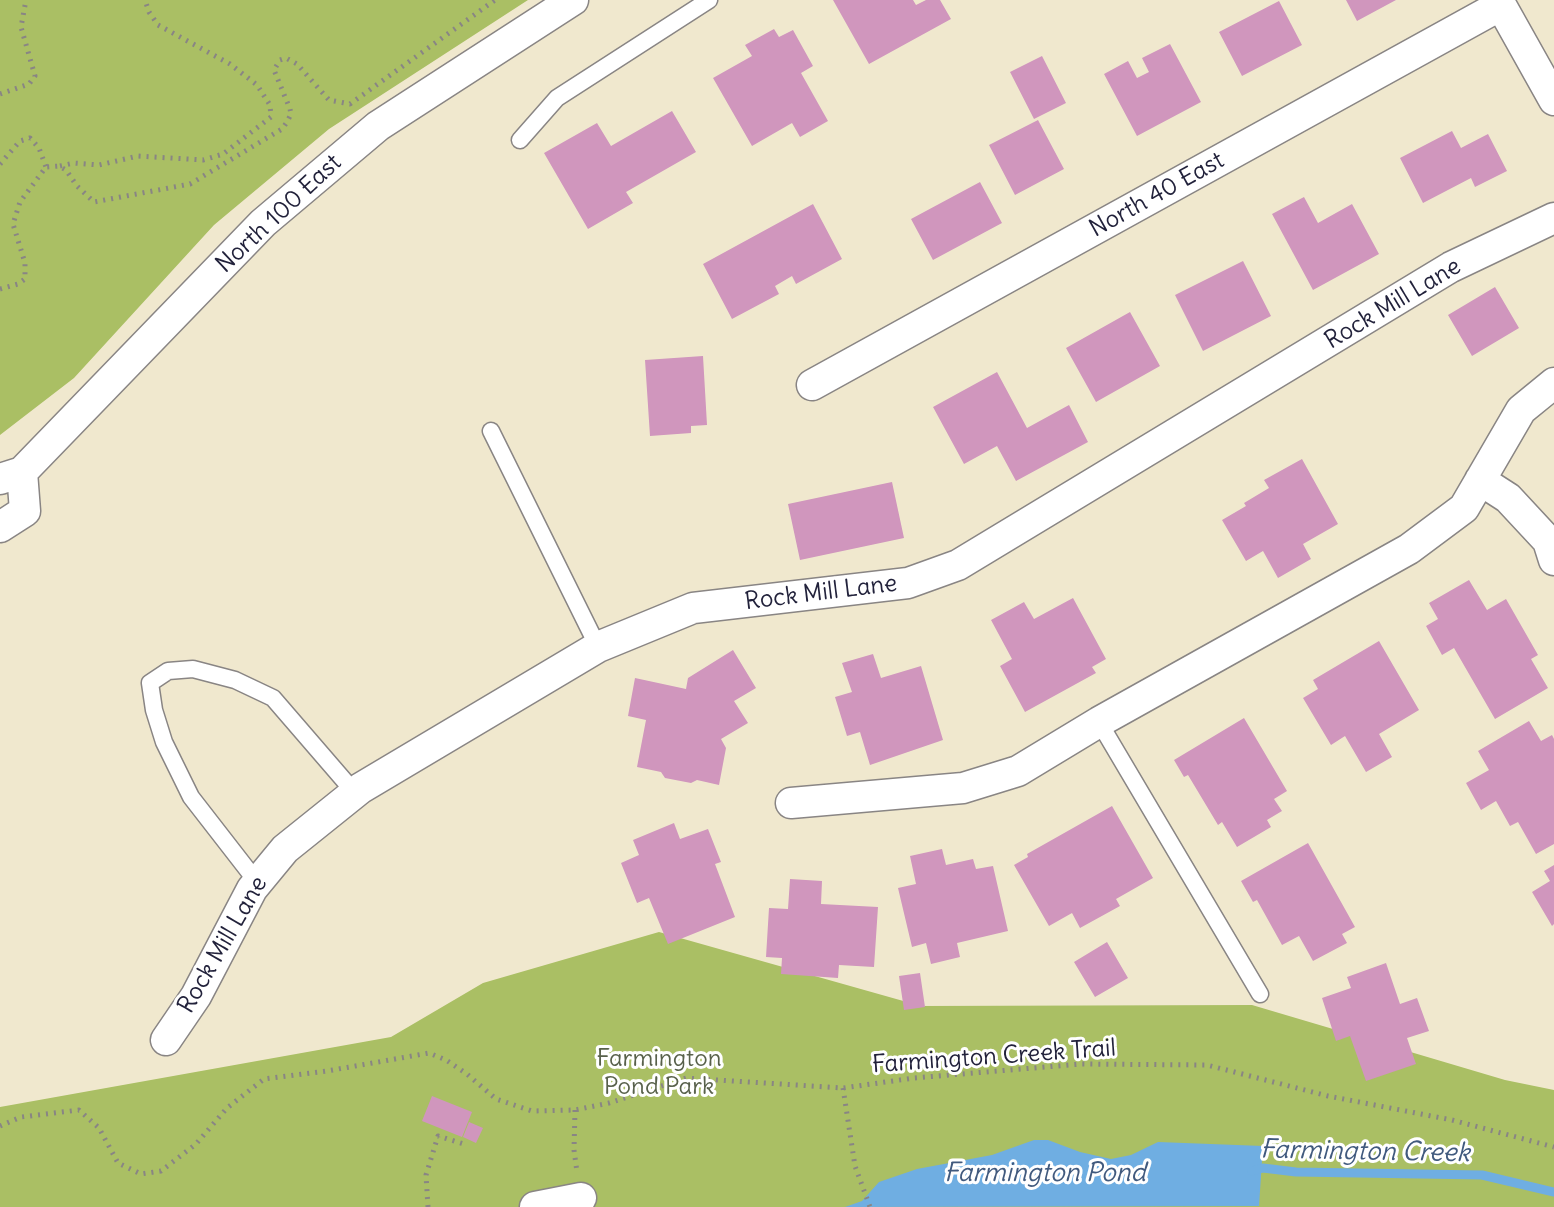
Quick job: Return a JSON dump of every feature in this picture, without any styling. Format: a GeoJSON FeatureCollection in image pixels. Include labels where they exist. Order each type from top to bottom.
{"type":"FeatureCollection","features":[{"type":"Feature","properties":{"kind":"street","name":"North 100 East"},"geometry":{"type":"LineString","coordinates":[[11,475],[274,213],[378,126],[573,0]]}},
{"type":"Feature","properties":{"kind":"street"},"geometry":{"type":"LineString","coordinates":[[1500,3],[1554,100]]}},
{"type":"Feature","properties":{"kind":"street","name":"North 40 East"},"geometry":{"type":"LineString","coordinates":[[812,385],[1500,3]]}},
{"type":"Feature","properties":{"kind":"street","name":"Rock Mill Lane"},"geometry":{"type":"LineString","coordinates":[[166,1040],[196,996],[257,882],[285,849],[355,793],[598,647],[693,608],[908,583],[958,565],[1451,267],[1554,218]]}},
{"type":"Feature","properties":{"kind":"street"},"geometry":{"type":"LineString","coordinates":[[791,803],[963,788],[1018,771],[1099,722],[1409,549],[1464,508],[1521,410],[1554,383]]}},
{"type":"Feature","properties":{"kind":"street"},"geometry":{"type":"LineString","coordinates":[[0,527],[25,511],[11,475]]}},
{"type":"Feature","properties":{"kind":"street"},"geometry":{"type":"LineString","coordinates":[[1480,480],[1508,498],[1548,541],[1554,560]]}},
{"type":"Feature","properties":{"kind":"street"},"geometry":{"type":"LineString","coordinates":[[535,1207],[581,1198]]}},
{"type":"Feature","properties":{"kind":"lane"},"geometry":{"type":"LineString","coordinates":[[520,140],[557,98],[709,0]]}},
{"type":"Feature","properties":{"kind":"lane"},"geometry":{"type":"LineString","coordinates":[[491,431],[598,647]]}},
{"type":"Feature","properties":{"kind":"lane"},"geometry":{"type":"LineString","coordinates":[[257,882],[191,797],[164,742],[150,683],[168,671],[193,669],[235,680],[273,698],[355,793]]}},
{"type":"Feature","properties":{"kind":"lane"},"geometry":{"type":"LineString","coordinates":[[1099,722],[1260,994]]}},
{"type":"Feature","properties":{"kind":"path"},"geometry":{"type":"LineString","coordinates":[[0,94],[29,84],[35,76],[21,27],[26,0]]}},
{"type":"Feature","properties":{"kind":"path"},"geometry":{"type":"LineString","coordinates":[[0,289],[25,279],[25,263],[13,224],[20,202],[46,167],[74,163],[99,165],[138,156],[203,160],[223,154],[271,117],[270,105],[257,85],[230,64],[158,25],[145,0]]}},
{"type":"Feature","properties":{"kind":"path"},"geometry":{"type":"LineString","coordinates":[[59,166],[94,202],[190,184],[282,129],[291,114],[274,70],[280,60],[286,58],[297,64],[329,100],[350,104],[495,0]]}},
{"type":"Feature","properties":{"kind":"path"},"geometry":{"type":"LineString","coordinates":[[0,164],[20,141],[30,138],[39,148],[46,167]]}},
{"type":"Feature","properties":{"kind":"path","name":"Farmington Creek Trail"},"geometry":{"type":"LineString","coordinates":[[0,1126],[21,1117],[79,1110],[99,1128],[118,1163],[141,1174],[161,1171],[196,1144],[227,1108],[264,1079],[429,1053],[467,1074],[496,1099],[532,1111],[575,1110],[609,1103],[686,1078],[843,1088],[914,1078],[1081,1064],[1207,1065],[1328,1096],[1452,1120],[1554,1147]]}},
{"type":"Feature","properties":{"kind":"path"},"geometry":{"type":"LineString","coordinates":[[843,1088],[855,1166],[870,1207]]}},
{"type":"Feature","properties":{"kind":"path"},"geometry":{"type":"LineString","coordinates":[[575,1110],[574,1150],[581,1198]]}},
{"type":"Feature","properties":{"kind":"path"},"geometry":{"type":"LineString","coordinates":[[428,1207],[426,1175],[438,1136],[467,1145]]}},
{"type":"Feature","properties":{"kind":"green space"},"geometry":{"type":"Polygon","coordinates":[[[0,0],[528,0],[329,129],[214,225],[74,378],[0,435],[0,0]]]}},
{"type":"Feature","properties":{"kind":"green space","name":"Farmington Pond Park"},"geometry":{"type":"Polygon","coordinates":[[[659,932],[921,1006],[1252,1005],[1505,1080],[1554,1090],[1554,1207],[0,1207],[0,1107],[391,1037],[483,983],[659,932]]]}},
{"type":"Feature","properties":{"kind":"water","name":"Farmington Pond"},"geometry":{"type":"Polygon","coordinates":[[[1034,1140],[1048,1140],[1111,1159],[1131,1155],[1158,1142],[1263,1146],[1259,1206],[845,1207],[862,1201],[879,1182],[917,1169],[992,1155],[1034,1140]]]}},
{"type":"Feature","properties":{"kind":"building"},"geometry":{"type":"Polygon","coordinates":[[[833,0],[913,0],[916,5],[926,0],[940,0],[951,19],[869,64],[833,0]]]}},
{"type":"Feature","properties":{"kind":"building"},"geometry":{"type":"Polygon","coordinates":[[[1346,0],[1396,0],[1357,21],[1346,0]]]}},
{"type":"Feature","properties":{"kind":"building"},"geometry":{"type":"Polygon","coordinates":[[[1279,1],[1302,45],[1242,76],[1219,32],[1279,1]]]}},
{"type":"Feature","properties":{"kind":"building"},"geometry":{"type":"Polygon","coordinates":[[[774,29],[779,37],[793,30],[813,66],[801,73],[828,121],[800,137],[792,123],[752,146],[713,78],[752,56],[745,45],[774,29]]]}},
{"type":"Feature","properties":{"kind":"building"},"geometry":{"type":"Polygon","coordinates":[[[1170,44],[1201,102],[1137,136],[1104,74],[1128,61],[1137,78],[1149,72],[1142,58],[1170,44]]]}},
{"type":"Feature","properties":{"kind":"building"},"geometry":{"type":"Polygon","coordinates":[[[1042,56],[1066,103],[1034,119],[1010,72],[1042,56]]]}},
{"type":"Feature","properties":{"kind":"building"},"geometry":{"type":"Polygon","coordinates":[[[672,111],[696,152],[626,192],[633,203],[588,229],[544,153],[597,123],[611,146],[672,111]]]}},
{"type":"Feature","properties":{"kind":"building"},"geometry":{"type":"Polygon","coordinates":[[[1038,120],[1064,169],[1015,195],[989,145],[1038,120]]]}},
{"type":"Feature","properties":{"kind":"building"},"geometry":{"type":"Polygon","coordinates":[[[1452,131],[1461,148],[1488,134],[1507,171],[1475,187],[1471,178],[1423,203],[1400,158],[1452,131]]]}},
{"type":"Feature","properties":{"kind":"building"},"geometry":{"type":"Polygon","coordinates":[[[980,182],[1002,223],[933,260],[911,219],[980,182]]]}},
{"type":"Feature","properties":{"kind":"building"},"geometry":{"type":"Polygon","coordinates":[[[1304,197],[1318,223],[1352,204],[1379,254],[1313,290],[1272,214],[1304,197]]]}},
{"type":"Feature","properties":{"kind":"building"},"geometry":{"type":"Polygon","coordinates":[[[813,204],[842,259],[796,284],[792,276],[775,286],[779,294],[732,319],[703,264],[813,204]]]}},
{"type":"Feature","properties":{"kind":"building"},"geometry":{"type":"Polygon","coordinates":[[[1243,261],[1271,316],[1203,351],[1175,295],[1243,261]]]}},
{"type":"Feature","properties":{"kind":"building"},"geometry":{"type":"Polygon","coordinates":[[[1495,287],[1519,328],[1472,356],[1448,315],[1495,287]]]}},
{"type":"Feature","properties":{"kind":"building"},"geometry":{"type":"Polygon","coordinates":[[[1130,312],[1160,366],[1096,402],[1066,348],[1130,312]]]}},
{"type":"Feature","properties":{"kind":"building"},"geometry":{"type":"Polygon","coordinates":[[[703,356],[707,425],[691,426],[691,433],[650,436],[645,360],[703,356]]]}},
{"type":"Feature","properties":{"kind":"building"},"geometry":{"type":"Polygon","coordinates":[[[997,372],[1027,428],[1069,405],[1088,442],[1016,481],[997,446],[964,464],[933,407],[997,372]]]}},
{"type":"Feature","properties":{"kind":"building"},"geometry":{"type":"Polygon","coordinates":[[[1302,459],[1338,524],[1303,544],[1311,559],[1278,578],[1263,551],[1246,561],[1222,520],[1269,488],[1264,480],[1302,459]]]}},
{"type":"Feature","properties":{"kind":"building"},"geometry":{"type":"Polygon","coordinates":[[[892,482],[904,538],[800,560],[788,504],[892,482]]]}},
{"type":"Feature","properties":{"kind":"building"},"geometry":{"type":"Polygon","coordinates":[[[1469,580],[1487,610],[1506,599],[1538,655],[1531,659],[1548,688],[1495,719],[1454,648],[1442,655],[1426,626],[1438,619],[1429,603],[1469,580]]]}},
{"type":"Feature","properties":{"kind":"building"},"geometry":{"type":"Polygon","coordinates":[[[1073,598],[1106,659],[1092,667],[1096,673],[1025,712],[1000,666],[1012,659],[991,620],[1024,602],[1034,619],[1073,598]]]}},
{"type":"Feature","properties":{"kind":"building"},"geometry":{"type":"Polygon","coordinates":[[[1379,641],[1419,710],[1379,734],[1392,757],[1366,772],[1345,736],[1331,745],[1303,698],[1318,689],[1313,680],[1379,641]]]}},
{"type":"Feature","properties":{"kind":"building"},"geometry":{"type":"Polygon","coordinates":[[[733,650],[756,688],[734,701],[748,723],[721,739],[726,748],[719,785],[665,778],[661,772],[637,767],[646,720],[628,716],[635,678],[686,689],[688,678],[733,650]]]}},
{"type":"Feature","properties":{"kind":"building"},"geometry":{"type":"Polygon","coordinates":[[[873,654],[881,678],[921,666],[943,740],[870,765],[860,732],[847,736],[835,697],[852,692],[842,663],[873,654]]]}},
{"type":"Feature","properties":{"kind":"building"},"geometry":{"type":"Polygon","coordinates":[[[1244,718],[1287,791],[1274,799],[1282,811],[1267,820],[1271,827],[1237,847],[1222,822],[1218,825],[1188,775],[1184,777],[1174,760],[1244,718]]]}},
{"type":"Feature","properties":{"kind":"building"},"geometry":{"type":"Polygon","coordinates":[[[1529,721],[1541,741],[1552,735],[1554,739],[1554,844],[1536,854],[1518,822],[1510,826],[1496,801],[1481,810],[1466,783],[1489,770],[1478,751],[1529,721]]]}},
{"type":"Feature","properties":{"kind":"building"},"geometry":{"type":"Polygon","coordinates":[[[1112,806],[1153,878],[1116,899],[1120,906],[1080,928],[1072,913],[1049,926],[1014,865],[1028,857],[1027,854],[1112,806]]]}},
{"type":"Feature","properties":{"kind":"building"},"geometry":{"type":"Polygon","coordinates":[[[674,823],[680,839],[708,829],[721,862],[715,864],[735,917],[668,944],[649,898],[637,903],[621,863],[639,855],[633,840],[674,823]]]}},
{"type":"Feature","properties":{"kind":"building"},"geometry":{"type":"Polygon","coordinates":[[[1308,843],[1355,927],[1342,934],[1347,943],[1313,961],[1299,936],[1282,945],[1257,900],[1253,902],[1241,881],[1308,843]]]}},
{"type":"Feature","properties":{"kind":"building"},"geometry":{"type":"Polygon","coordinates":[[[942,849],[946,865],[973,859],[976,869],[993,866],[1008,931],[957,943],[960,957],[931,964],[926,943],[912,947],[898,888],[916,884],[910,856],[942,849]]]}},
{"type":"Feature","properties":{"kind":"building"},"geometry":{"type":"Polygon","coordinates":[[[1554,865],[1552,926],[1532,892],[1550,881],[1544,871],[1554,865]]]}},
{"type":"Feature","properties":{"kind":"building"},"geometry":{"type":"Polygon","coordinates":[[[790,879],[822,881],[821,904],[878,907],[874,967],[839,965],[838,978],[781,974],[782,958],[766,957],[769,908],[788,909],[790,879]]]}},
{"type":"Feature","properties":{"kind":"building"},"geometry":{"type":"Polygon","coordinates":[[[1107,942],[1128,978],[1095,997],[1074,962],[1107,942]]]}},
{"type":"Feature","properties":{"kind":"building"},"geometry":{"type":"Polygon","coordinates":[[[1386,963],[1400,1004],[1417,998],[1429,1031],[1407,1038],[1416,1064],[1366,1081],[1350,1036],[1336,1041],[1322,998],[1351,988],[1347,977],[1386,963]]]}},
{"type":"Feature","properties":{"kind":"building"},"geometry":{"type":"Polygon","coordinates":[[[920,973],[925,1007],[904,1010],[899,976],[920,973]]]}},
{"type":"Feature","properties":{"kind":"building"},"geometry":{"type":"Polygon","coordinates":[[[432,1096],[472,1112],[462,1137],[422,1121],[432,1096]]]}},
{"type":"Feature","properties":{"kind":"building"},"geometry":{"type":"Polygon","coordinates":[[[469,1122],[483,1128],[476,1143],[463,1137],[469,1122]]]}},
{"type":"Feature","properties":{"kind":"waterway","name":"Farmington Creek"},"geometry":{"type":"LineString","coordinates":[[1252,1171],[1263,1168],[1296,1172],[1482,1175],[1554,1192]]}}]}
